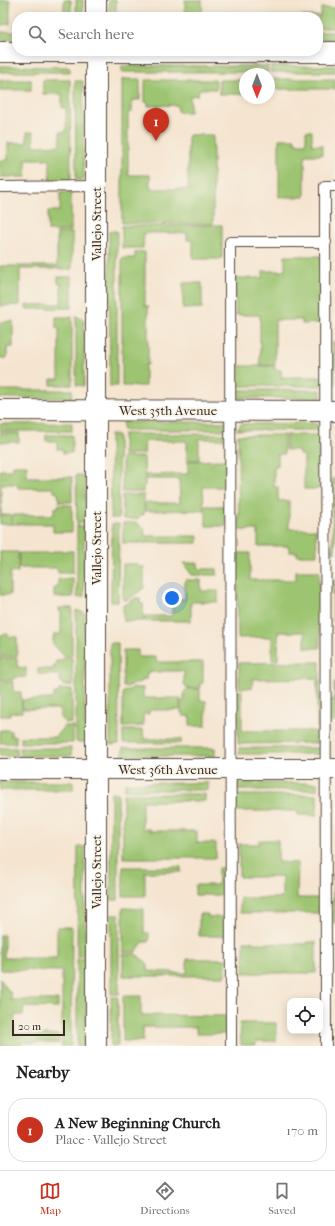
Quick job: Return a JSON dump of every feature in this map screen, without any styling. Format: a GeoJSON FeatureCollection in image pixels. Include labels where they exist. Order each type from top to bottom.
{"type":"FeatureCollection","features":[{"type":"Feature","properties":{"kind":"street"},"geometry":{"type":"LineString","coordinates":[[96,0],[96,12]]}},
{"type":"Feature","properties":{"kind":"street"},"geometry":{"type":"LineString","coordinates":[[0,52],[12,52]]}},
{"type":"Feature","properties":{"kind":"street"},"geometry":{"type":"LineString","coordinates":[[323,52],[335,52]]}},
{"type":"Feature","properties":{"kind":"street","name":"Vallejo Street"},"geometry":{"type":"LineString","coordinates":[[96,56],[96,1046]]}},
{"type":"Feature","properties":{"kind":"street","name":"West 35th Avenue"},"geometry":{"type":"LineString","coordinates":[[0,410],[330,411]]}},
{"type":"Feature","properties":{"kind":"street","name":"West 36th Avenue"},"geometry":{"type":"LineString","coordinates":[[0,769],[330,769]]}},
{"type":"Feature","properties":{"kind":"lane"},"geometry":{"type":"LineString","coordinates":[[0,187],[96,186]]}},
{"type":"Feature","properties":{"kind":"lane"},"geometry":{"type":"LineString","coordinates":[[326,1046],[330,769],[330,411],[325,186],[335,186]]}},
{"type":"Feature","properties":{"kind":"lane"},"geometry":{"type":"LineString","coordinates":[[231,1046],[230,242],[326,242]]}},
{"type":"Feature","properties":{"kind":"green space"},"geometry":{"type":"Polygon","coordinates":[[[0,0],[10,0],[10,24],[0,25],[0,0]]]}},
{"type":"Feature","properties":{"kind":"green space"},"geometry":{"type":"Polygon","coordinates":[[[64,0],[71,0],[71,12],[64,12],[64,0]]]}},
{"type":"Feature","properties":{"kind":"green space"},"geometry":{"type":"Polygon","coordinates":[[[76,0],[83,0],[83,12],[76,12],[76,0]]]}},
{"type":"Feature","properties":{"kind":"green space"},"geometry":{"type":"Polygon","coordinates":[[[109,0],[116,0],[116,12],[109,12],[109,0]]]}},
{"type":"Feature","properties":{"kind":"green space"},"geometry":{"type":"Polygon","coordinates":[[[185,0],[202,0],[202,12],[185,12],[185,0]]]}},
{"type":"Feature","properties":{"kind":"green space"},"geometry":{"type":"Polygon","coordinates":[[[321,8],[335,8],[335,28],[323,28],[323,12],[321,12],[321,8]]]}},
{"type":"Feature","properties":{"kind":"green space"},"geometry":{"type":"Polygon","coordinates":[[[0,32],[12,32],[12,40],[0,40],[0,32]]]}},
{"type":"Feature","properties":{"kind":"green space"},"geometry":{"type":"Polygon","coordinates":[[[323,32],[335,32],[335,39],[323,39],[323,32]]]}},
{"type":"Feature","properties":{"kind":"green space"},"geometry":{"type":"Polygon","coordinates":[[[0,66],[70,67],[70,72],[0,72],[0,66]]]}},
{"type":"Feature","properties":{"kind":"green space"},"geometry":{"type":"Polygon","coordinates":[[[122,66],[268,66],[268,68],[239,68],[239,72],[122,72],[122,66]]]}},
{"type":"Feature","properties":{"kind":"green space"},"geometry":{"type":"Polygon","coordinates":[[[271,66],[335,66],[335,72],[275,72],[275,68],[271,68],[271,66]]]}},
{"type":"Feature","properties":{"kind":"green space"},"geometry":{"type":"Polygon","coordinates":[[[122,79],[140,79],[140,100],[132,100],[132,112],[128,113],[128,175],[150,175],[150,189],[188,189],[188,135],[213,135],[213,224],[122,223],[122,79]]]}},
{"type":"Feature","properties":{"kind":"green space"},"geometry":{"type":"Polygon","coordinates":[[[275,79],[335,79],[335,89],[275,89],[275,79]]]}},
{"type":"Feature","properties":{"kind":"green space"},"geometry":{"type":"Polygon","coordinates":[[[0,80],[31,80],[31,90],[0,90],[0,80]]]}},
{"type":"Feature","properties":{"kind":"green space"},"geometry":{"type":"Polygon","coordinates":[[[43,80],[70,80],[71,181],[50,181],[50,159],[26,159],[26,177],[0,177],[0,160],[8,160],[8,143],[27,143],[27,132],[33,132],[34,146],[60,145],[60,132],[66,132],[66,108],[62,108],[62,94],[43,94],[43,80]]]}},
{"type":"Feature","properties":{"kind":"green space"},"geometry":{"type":"Polygon","coordinates":[[[145,80],[216,80],[216,89],[199,89],[198,95],[190,96],[190,112],[178,112],[177,105],[148,106],[148,102],[145,102],[145,80]]]}},
{"type":"Feature","properties":{"kind":"green space"},"geometry":{"type":"Polygon","coordinates":[[[219,80],[239,80],[239,94],[219,94],[219,80]]]}},
{"type":"Feature","properties":{"kind":"green space"},"geometry":{"type":"Polygon","coordinates":[[[75,81],[83,81],[84,180],[76,180],[75,81]]]}},
{"type":"Feature","properties":{"kind":"green space"},"geometry":{"type":"Polygon","coordinates":[[[306,131],[312,131],[312,145],[322,145],[322,155],[305,155],[305,197],[279,197],[279,139],[295,139],[295,143],[306,143],[306,131]]]}},
{"type":"Feature","properties":{"kind":"green space"},"geometry":{"type":"Polygon","coordinates":[[[71,192],[71,231],[48,231],[48,211],[60,211],[60,193],[71,192]]]}},
{"type":"Feature","properties":{"kind":"green space"},"geometry":{"type":"Polygon","coordinates":[[[222,225],[222,259],[193,259],[193,240],[187,240],[187,233],[144,233],[143,248],[122,248],[122,226],[222,225]]]}},
{"type":"Feature","properties":{"kind":"green space"},"geometry":{"type":"Polygon","coordinates":[[[109,231],[117,231],[117,386],[110,386],[109,231]]]}},
{"type":"Feature","properties":{"kind":"green space"},"geometry":{"type":"Polygon","coordinates":[[[57,233],[72,233],[72,269],[57,269],[57,233]]]}},
{"type":"Feature","properties":{"kind":"green space"},"geometry":{"type":"Polygon","coordinates":[[[135,252],[145,252],[145,306],[148,306],[148,365],[145,365],[145,386],[122,386],[122,258],[135,258],[135,252]]]}},
{"type":"Feature","properties":{"kind":"green space"},"geometry":{"type":"Polygon","coordinates":[[[285,256],[321,256],[321,323],[302,324],[302,320],[275,320],[275,365],[260,365],[260,315],[236,315],[235,278],[263,278],[263,271],[285,271],[285,256]]]}},
{"type":"Feature","properties":{"kind":"green space"},"geometry":{"type":"Polygon","coordinates":[[[0,266],[55,266],[55,269],[20,269],[20,305],[0,306],[0,266]]]}},
{"type":"Feature","properties":{"kind":"green space"},"geometry":{"type":"Polygon","coordinates":[[[58,277],[72,277],[72,308],[26,309],[26,305],[61,304],[61,284],[58,283],[58,277]]]}},
{"type":"Feature","properties":{"kind":"green space"},"geometry":{"type":"Polygon","coordinates":[[[183,283],[202,283],[202,308],[183,309],[183,283]]]}},
{"type":"Feature","properties":{"kind":"green space"},"geometry":{"type":"Polygon","coordinates":[[[76,316],[84,320],[84,386],[76,385],[76,316]]]}},
{"type":"Feature","properties":{"kind":"green space"},"geometry":{"type":"Polygon","coordinates":[[[56,317],[72,317],[72,385],[51,385],[51,379],[59,379],[59,328],[56,328],[56,317]]]}},
{"type":"Feature","properties":{"kind":"green space"},"geometry":{"type":"Polygon","coordinates":[[[13,321],[13,347],[7,347],[7,358],[0,358],[0,322],[13,321]]]}},
{"type":"Feature","properties":{"kind":"green space"},"geometry":{"type":"Polygon","coordinates":[[[333,342],[335,342],[335,385],[333,385],[333,342]]]}},
{"type":"Feature","properties":{"kind":"green space"},"geometry":{"type":"Polygon","coordinates":[[[236,366],[275,366],[275,370],[281,370],[281,377],[321,377],[321,386],[236,386],[236,366]]]}},
{"type":"Feature","properties":{"kind":"green space"},"geometry":{"type":"Polygon","coordinates":[[[0,390],[72,390],[72,398],[0,398],[0,390]]]}},
{"type":"Feature","properties":{"kind":"green space"},"geometry":{"type":"Polygon","coordinates":[[[236,390],[321,390],[321,398],[236,398],[236,390]]]}},
{"type":"Feature","properties":{"kind":"green space"},"geometry":{"type":"Polygon","coordinates":[[[123,422],[225,422],[225,430],[123,430],[123,422]]]}},
{"type":"Feature","properties":{"kind":"green space"},"geometry":{"type":"Polygon","coordinates":[[[72,423],[72,431],[0,431],[0,424],[72,423]]]}},
{"type":"Feature","properties":{"kind":"green space"},"geometry":{"type":"Polygon","coordinates":[[[316,423],[319,430],[237,430],[241,424],[316,423]]]}},
{"type":"Feature","properties":{"kind":"green space"},"geometry":{"type":"Polygon","coordinates":[[[0,433],[19,433],[19,442],[0,442],[0,433]]]}},
{"type":"Feature","properties":{"kind":"green space"},"geometry":{"type":"Polygon","coordinates":[[[123,434],[224,434],[224,439],[199,439],[199,460],[187,460],[187,441],[145,441],[144,454],[123,454],[123,434]]]}},
{"type":"Feature","properties":{"kind":"green space"},"geometry":{"type":"Polygon","coordinates":[[[46,435],[72,435],[72,453],[63,453],[63,449],[57,449],[57,441],[46,441],[46,435]]]}},
{"type":"Feature","properties":{"kind":"green space"},"geometry":{"type":"Polygon","coordinates":[[[110,435],[118,435],[119,518],[111,518],[110,435]]]}},
{"type":"Feature","properties":{"kind":"green space"},"geometry":{"type":"Polygon","coordinates":[[[238,435],[284,435],[284,454],[278,454],[278,466],[274,466],[274,487],[278,487],[278,501],[289,501],[289,529],[316,529],[317,555],[297,555],[297,552],[289,552],[289,546],[258,546],[258,530],[239,530],[238,435]]]}},
{"type":"Feature","properties":{"kind":"green space"},"geometry":{"type":"Polygon","coordinates":[[[286,435],[319,435],[319,489],[304,489],[304,455],[299,455],[298,450],[286,450],[286,435]]]}},
{"type":"Feature","properties":{"kind":"green space"},"geometry":{"type":"Polygon","coordinates":[[[122,457],[144,457],[145,485],[143,486],[143,492],[122,492],[122,457]]]}},
{"type":"Feature","properties":{"kind":"green space"},"geometry":{"type":"Polygon","coordinates":[[[226,460],[227,487],[203,487],[204,510],[145,511],[145,503],[180,503],[179,479],[145,479],[145,475],[188,474],[188,461],[226,460]]]}},
{"type":"Feature","properties":{"kind":"green space"},"geometry":{"type":"Polygon","coordinates":[[[13,465],[27,465],[27,477],[72,477],[72,502],[59,502],[58,493],[54,492],[54,488],[18,488],[17,484],[1,484],[1,515],[11,515],[11,524],[0,524],[0,470],[13,470],[13,465]]]}},
{"type":"Feature","properties":{"kind":"green space"},"geometry":{"type":"Polygon","coordinates":[[[76,475],[85,475],[85,523],[77,523],[76,475]]]}},
{"type":"Feature","properties":{"kind":"green space"},"geometry":{"type":"Polygon","coordinates":[[[332,479],[335,479],[335,553],[333,553],[332,479]]]}},
{"type":"Feature","properties":{"kind":"green space"},"geometry":{"type":"Polygon","coordinates":[[[122,495],[144,495],[144,515],[141,515],[137,519],[123,519],[122,495]]]}},
{"type":"Feature","properties":{"kind":"green space"},"geometry":{"type":"Polygon","coordinates":[[[58,505],[72,505],[72,532],[53,532],[53,524],[12,524],[12,515],[54,515],[54,508],[58,508],[58,505]]]}},
{"type":"Feature","properties":{"kind":"green space"},"geometry":{"type":"Polygon","coordinates":[[[205,506],[225,506],[226,526],[206,526],[205,506]]]}},
{"type":"Feature","properties":{"kind":"green space"},"geometry":{"type":"Polygon","coordinates":[[[123,523],[137,523],[144,528],[145,536],[198,536],[198,543],[123,543],[123,523]]]}},
{"type":"Feature","properties":{"kind":"green space"},"geometry":{"type":"Polygon","coordinates":[[[112,524],[119,524],[118,602],[111,602],[112,524]]]}},
{"type":"Feature","properties":{"kind":"green space"},"geometry":{"type":"Polygon","coordinates":[[[77,526],[84,526],[84,597],[77,597],[77,526]]]}},
{"type":"Feature","properties":{"kind":"green space"},"geometry":{"type":"Polygon","coordinates":[[[53,551],[73,551],[73,573],[58,573],[57,568],[19,568],[19,553],[53,553],[53,551]]]}},
{"type":"Feature","properties":{"kind":"green space"},"geometry":{"type":"Polygon","coordinates":[[[0,552],[18,552],[18,572],[10,572],[10,595],[0,595],[0,552]]]}},
{"type":"Feature","properties":{"kind":"green space"},"geometry":{"type":"Polygon","coordinates":[[[237,553],[250,553],[250,580],[296,580],[296,571],[319,571],[320,648],[305,648],[305,632],[278,632],[278,660],[272,660],[272,637],[238,638],[237,553]]]}},
{"type":"Feature","properties":{"kind":"green space"},"geometry":{"type":"Polygon","coordinates":[[[183,563],[198,563],[199,569],[217,569],[217,575],[192,575],[183,563]]]}},
{"type":"Feature","properties":{"kind":"green space"},"geometry":{"type":"Polygon","coordinates":[[[123,564],[136,564],[140,567],[144,567],[144,588],[127,600],[123,600],[123,564]]]}},
{"type":"Feature","properties":{"kind":"green space"},"geometry":{"type":"Polygon","coordinates":[[[73,578],[73,597],[54,597],[54,588],[58,588],[58,579],[73,578]]]}},
{"type":"Feature","properties":{"kind":"green space"},"geometry":{"type":"Polygon","coordinates":[[[333,579],[335,579],[335,621],[333,621],[333,579]]]}},
{"type":"Feature","properties":{"kind":"green space"},"geometry":{"type":"Polygon","coordinates":[[[185,580],[201,580],[201,591],[218,591],[218,602],[191,602],[191,621],[145,621],[144,616],[172,616],[172,599],[185,599],[185,580]]]}},
{"type":"Feature","properties":{"kind":"green space"},"geometry":{"type":"Polygon","coordinates":[[[135,598],[140,598],[140,603],[143,604],[144,621],[123,621],[123,605],[135,598]]]}},
{"type":"Feature","properties":{"kind":"green space"},"geometry":{"type":"Polygon","coordinates":[[[59,608],[72,608],[72,656],[64,656],[53,644],[54,634],[61,634],[61,611],[59,611],[59,608]]]}},
{"type":"Feature","properties":{"kind":"green space"},"geometry":{"type":"Polygon","coordinates":[[[76,610],[85,613],[85,742],[76,742],[76,610]]]}},
{"type":"Feature","properties":{"kind":"green space"},"geometry":{"type":"Polygon","coordinates":[[[8,634],[9,637],[17,637],[17,656],[0,656],[0,635],[8,634]]]}},
{"type":"Feature","properties":{"kind":"green space"},"geometry":{"type":"Polygon","coordinates":[[[110,643],[118,643],[119,744],[110,745],[110,643]]]}},
{"type":"Feature","properties":{"kind":"green space"},"geometry":{"type":"Polygon","coordinates":[[[123,650],[138,650],[138,657],[156,657],[156,662],[203,662],[203,683],[200,683],[200,688],[187,688],[184,684],[184,671],[162,671],[147,672],[147,679],[143,679],[143,681],[123,687],[123,650]]]}},
{"type":"Feature","properties":{"kind":"green space"},"geometry":{"type":"Polygon","coordinates":[[[0,658],[17,658],[17,667],[26,668],[26,677],[13,678],[13,680],[0,680],[0,658]]]}},
{"type":"Feature","properties":{"kind":"green space"},"geometry":{"type":"Polygon","coordinates":[[[64,658],[72,658],[73,685],[64,686],[60,681],[59,675],[38,674],[38,669],[54,669],[56,661],[60,661],[64,658]]]}},
{"type":"Feature","properties":{"kind":"green space"},"geometry":{"type":"Polygon","coordinates":[[[320,662],[320,728],[317,728],[317,678],[253,679],[252,688],[239,688],[239,663],[320,662]]]}},
{"type":"Feature","properties":{"kind":"green space"},"geometry":{"type":"Polygon","coordinates":[[[0,682],[13,682],[13,692],[21,692],[22,712],[10,713],[9,716],[0,716],[0,682]]]}},
{"type":"Feature","properties":{"kind":"green space"},"geometry":{"type":"Polygon","coordinates":[[[334,682],[335,722],[329,722],[329,700],[334,700],[334,682]]]}},
{"type":"Feature","properties":{"kind":"green space"},"geometry":{"type":"Polygon","coordinates":[[[133,688],[143,688],[143,698],[180,698],[180,710],[149,710],[149,714],[143,714],[143,726],[123,727],[123,692],[133,688]]]}},
{"type":"Feature","properties":{"kind":"green space"},"geometry":{"type":"Polygon","coordinates":[[[72,689],[72,723],[66,723],[60,718],[59,709],[23,709],[22,700],[53,699],[54,693],[59,693],[59,690],[72,689]]]}},
{"type":"Feature","properties":{"kind":"green space"},"geometry":{"type":"Polygon","coordinates":[[[188,689],[200,689],[200,700],[206,701],[206,726],[190,726],[190,716],[183,716],[183,713],[181,713],[181,701],[184,700],[184,692],[188,689]]]}},
{"type":"Feature","properties":{"kind":"green space"},"geometry":{"type":"Polygon","coordinates":[[[238,691],[242,691],[242,731],[320,731],[320,743],[238,744],[238,691]]]}},
{"type":"Feature","properties":{"kind":"green space"},"geometry":{"type":"Polygon","coordinates":[[[64,726],[73,726],[73,743],[21,743],[21,737],[55,737],[64,726]]]}},
{"type":"Feature","properties":{"kind":"green space"},"geometry":{"type":"Polygon","coordinates":[[[0,730],[11,731],[11,736],[16,736],[16,743],[0,743],[0,730]]]}},
{"type":"Feature","properties":{"kind":"green space"},"geometry":{"type":"Polygon","coordinates":[[[123,730],[143,730],[144,739],[181,739],[181,743],[123,743],[123,730]]]}},
{"type":"Feature","properties":{"kind":"green space"},"geometry":{"type":"Polygon","coordinates":[[[0,748],[17,748],[17,756],[0,756],[0,748]]]}},
{"type":"Feature","properties":{"kind":"green space"},"geometry":{"type":"Polygon","coordinates":[[[20,748],[71,748],[71,756],[20,756],[20,748]]]}},
{"type":"Feature","properties":{"kind":"green space"},"geometry":{"type":"Polygon","coordinates":[[[123,748],[215,748],[215,756],[123,756],[123,748]]]}},
{"type":"Feature","properties":{"kind":"green space"},"geometry":{"type":"Polygon","coordinates":[[[239,748],[319,748],[319,754],[239,754],[239,748]]]}},
{"type":"Feature","properties":{"kind":"green space"},"geometry":{"type":"Polygon","coordinates":[[[0,782],[73,782],[73,790],[0,790],[0,782]]]}},
{"type":"Feature","properties":{"kind":"green space"},"geometry":{"type":"Polygon","coordinates":[[[125,783],[208,783],[208,790],[125,790],[125,783]]]}},
{"type":"Feature","properties":{"kind":"green space"},"geometry":{"type":"Polygon","coordinates":[[[236,783],[317,783],[317,790],[236,790],[236,783]]]}},
{"type":"Feature","properties":{"kind":"green space"},"geometry":{"type":"Polygon","coordinates":[[[111,793],[118,793],[118,900],[111,900],[111,793]]]}},
{"type":"Feature","properties":{"kind":"green space"},"geometry":{"type":"Polygon","coordinates":[[[123,794],[205,794],[205,801],[142,801],[142,829],[150,829],[150,831],[197,831],[197,843],[216,843],[216,858],[123,858],[123,794]]]}},
{"type":"Feature","properties":{"kind":"green space"},"geometry":{"type":"Polygon","coordinates":[[[236,795],[317,795],[317,815],[298,815],[298,811],[236,811],[236,795]]]}},
{"type":"Feature","properties":{"kind":"green space"},"geometry":{"type":"Polygon","coordinates":[[[259,840],[278,840],[278,862],[298,863],[297,898],[319,898],[319,913],[240,913],[240,898],[282,898],[282,877],[239,877],[239,844],[259,844],[259,840]]]}},
{"type":"Feature","properties":{"kind":"green space"},"geometry":{"type":"Polygon","coordinates":[[[78,847],[85,847],[85,956],[77,956],[78,847]]]}},
{"type":"Feature","properties":{"kind":"green space"},"geometry":{"type":"Polygon","coordinates":[[[123,867],[181,867],[181,872],[145,872],[145,896],[123,896],[123,867]]]}},
{"type":"Feature","properties":{"kind":"green space"},"geometry":{"type":"Polygon","coordinates":[[[218,868],[226,868],[226,895],[195,895],[195,885],[218,885],[218,868]]]}},
{"type":"Feature","properties":{"kind":"green space"},"geometry":{"type":"Polygon","coordinates":[[[333,875],[335,875],[335,923],[333,923],[333,875]]]}},
{"type":"Feature","properties":{"kind":"green space"},"geometry":{"type":"Polygon","coordinates":[[[123,908],[144,909],[144,933],[149,933],[149,942],[143,942],[136,952],[123,952],[123,908]]]}},
{"type":"Feature","properties":{"kind":"green space"},"geometry":{"type":"Polygon","coordinates":[[[199,914],[208,914],[208,917],[226,917],[226,936],[199,936],[199,914]]]}},
{"type":"Feature","properties":{"kind":"green space"},"geometry":{"type":"Polygon","coordinates":[[[111,915],[119,915],[119,994],[111,994],[111,915]]]}},
{"type":"Feature","properties":{"kind":"green space"},"geometry":{"type":"Polygon","coordinates":[[[57,927],[72,927],[71,1046],[62,1046],[62,971],[0,970],[0,935],[4,935],[4,958],[57,958],[57,927]]]}},
{"type":"Feature","properties":{"kind":"green space"},"geometry":{"type":"Polygon","coordinates":[[[244,941],[252,941],[252,943],[307,944],[307,942],[316,942],[316,973],[244,973],[244,941]]]}},
{"type":"Feature","properties":{"kind":"green space"},"geometry":{"type":"Polygon","coordinates":[[[123,954],[136,954],[148,964],[148,971],[172,973],[187,973],[187,959],[226,959],[226,976],[123,976],[123,954]]]}},
{"type":"Feature","properties":{"kind":"green space"},"geometry":{"type":"Polygon","coordinates":[[[77,959],[86,959],[86,1046],[77,1046],[77,959]]]}},
{"type":"Feature","properties":{"kind":"green space"},"geometry":{"type":"Polygon","coordinates":[[[0,979],[11,994],[11,1000],[58,1000],[58,1008],[24,1007],[23,1015],[15,1015],[14,1034],[59,1035],[59,1043],[22,1042],[21,1046],[0,1046],[0,979]]]}},
{"type":"Feature","properties":{"kind":"green space"},"geometry":{"type":"Polygon","coordinates":[[[123,996],[141,996],[141,1015],[226,1016],[226,1034],[196,1034],[196,1027],[143,1027],[143,1041],[123,1041],[123,996]]]}},
{"type":"Feature","properties":{"kind":"green space"},"geometry":{"type":"Polygon","coordinates":[[[111,997],[118,997],[118,1046],[111,1046],[111,997]]]}},
{"type":"Feature","properties":{"kind":"green space"},"geometry":{"type":"Polygon","coordinates":[[[240,1023],[276,1023],[276,1041],[256,1041],[256,1045],[241,1045],[240,1023]]]}},
{"type":"Feature","properties":{"kind":"place","name":"A New Beginning Church"},"geometry":{"type":"Point","coordinates":[156,141]}}]}
